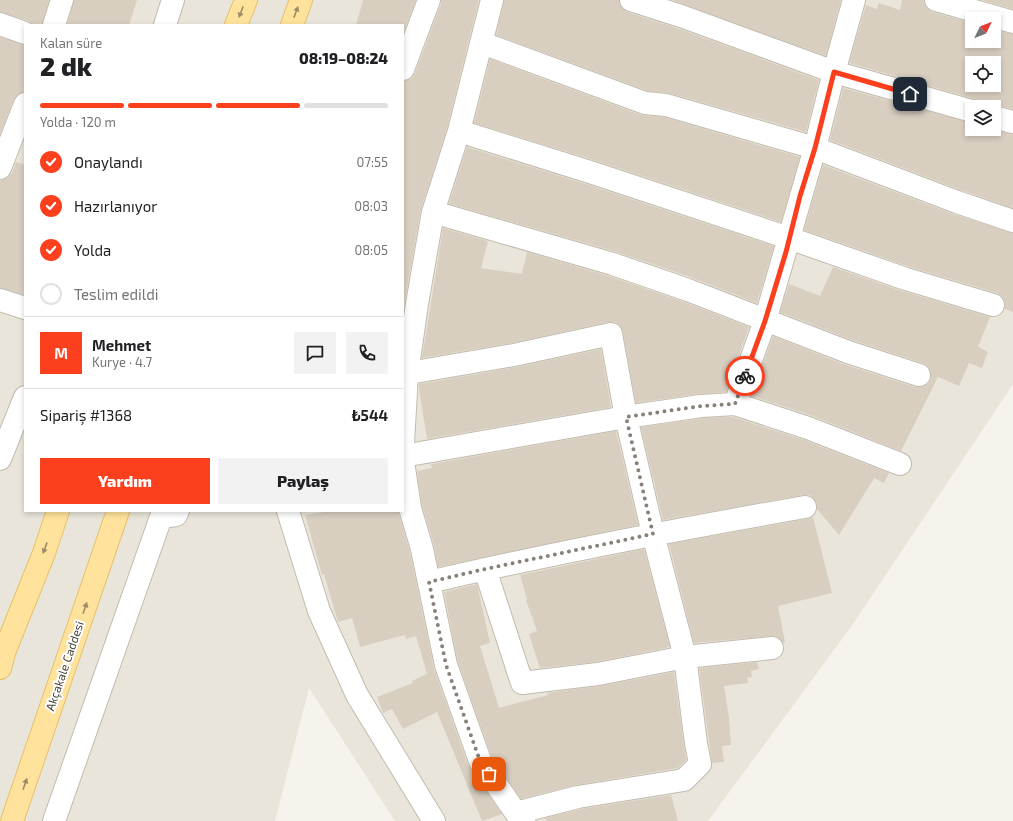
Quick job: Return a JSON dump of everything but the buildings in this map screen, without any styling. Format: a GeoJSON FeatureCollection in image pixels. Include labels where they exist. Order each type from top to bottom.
{"type":"FeatureCollection","features":[{"type":"Feature","properties":{"kind":"main road"},"geometry":{"type":"LineString","coordinates":[[236,24],[246,0]]}},
{"type":"Feature","properties":{"kind":"main road"},"geometry":{"type":"LineString","coordinates":[[292,24],[301,0]]}},
{"type":"Feature","properties":{"kind":"main road"},"geometry":{"type":"LineString","coordinates":[[2,656],[44,553],[58,512]]}},
{"type":"Feature","properties":{"kind":"main road","name":"Akçakale Caddesi"},"geometry":{"type":"LineString","coordinates":[[12,821],[118,512]]}},
{"type":"Feature","properties":{"kind":"street"},"geometry":{"type":"LineString","coordinates":[[54,24],[62,0]]}},
{"type":"Feature","properties":{"kind":"street"},"geometry":{"type":"LineString","coordinates":[[165,24],[173,0]]}},
{"type":"Feature","properties":{"kind":"street"},"geometry":{"type":"LineString","coordinates":[[404,65],[429,0]]}},
{"type":"Feature","properties":{"kind":"street"},"geometry":{"type":"LineString","coordinates":[[404,408],[405,374],[433,212],[459,131],[492,0]]}},
{"type":"Feature","properties":{"kind":"street"},"geometry":{"type":"LineString","coordinates":[[631,0],[681,16],[834,72],[965,109]]}},
{"type":"Feature","properties":{"kind":"street"},"geometry":{"type":"LineString","coordinates":[[735,404],[765,321],[790,238],[800,196],[815,148],[854,0]]}},
{"type":"Feature","properties":{"kind":"street"},"geometry":{"type":"LineString","coordinates":[[936,0],[1013,22]]}},
{"type":"Feature","properties":{"kind":"street"},"geometry":{"type":"LineString","coordinates":[[0,24],[24,33]]}},
{"type":"Feature","properties":{"kind":"street"},"geometry":{"type":"LineString","coordinates":[[482,43],[645,103],[666,105],[815,148],[957,202],[1013,221]]}},
{"type":"Feature","properties":{"kind":"street"},"geometry":{"type":"LineString","coordinates":[[0,168],[4,146],[24,106]]}},
{"type":"Feature","properties":{"kind":"street"},"geometry":{"type":"LineString","coordinates":[[1001,119],[1013,122]]}},
{"type":"Feature","properties":{"kind":"street"},"geometry":{"type":"LineString","coordinates":[[459,131],[590,172],[790,238],[906,279],[993,305]]}},
{"type":"Feature","properties":{"kind":"street"},"geometry":{"type":"LineString","coordinates":[[433,212],[612,264],[688,290],[848,352],[919,374]]}},
{"type":"Feature","properties":{"kind":"street"},"geometry":{"type":"LineString","coordinates":[[0,300],[24,308]]}},
{"type":"Feature","properties":{"kind":"street"},"geometry":{"type":"LineString","coordinates":[[404,468],[410,508],[429,582],[446,665],[480,761],[520,817],[578,798],[684,780],[700,764],[685,657],[653,534],[626,417],[611,334],[514,355],[405,374]]}},
{"type":"Feature","properties":{"kind":"street"},"geometry":{"type":"LineString","coordinates":[[0,460],[24,400]]}},
{"type":"Feature","properties":{"kind":"street"},"geometry":{"type":"LineString","coordinates":[[404,456],[626,417],[701,406],[735,404],[808,428],[900,464]]}},
{"type":"Feature","properties":{"kind":"street"},"geometry":{"type":"LineString","coordinates":[[429,582],[653,534],[804,507]]}},
{"type":"Feature","properties":{"kind":"street"},"geometry":{"type":"LineString","coordinates":[[54,821],[160,517],[176,515],[178,512]]}},
{"type":"Feature","properties":{"kind":"street"},"geometry":{"type":"LineString","coordinates":[[288,512],[319,611],[356,695],[434,821]]}},
{"type":"Feature","properties":{"kind":"street"},"geometry":{"type":"LineString","coordinates":[[485,569],[522,683],[598,674],[685,657],[772,648]]}},
{"type":"Feature","properties":{"kind":"shaded area"},"geometry":{"type":"Polygon","coordinates":[[[0,0],[1013,0],[1013,384],[853,624],[708,821],[395,821],[309,688],[275,821],[0,821],[0,0]]]}},
{"type":"Feature","properties":{"kind":"way so far"},"geometry":{"type":"LineString","coordinates":[[489,774],[480,761],[446,665],[429,582],[653,534],[626,417],[701,406],[735,404],[745,376]]}},
{"type":"Feature","properties":{"kind":"route"},"geometry":{"type":"LineString","coordinates":[[745,376],[765,321],[786,252],[800,196],[815,148],[834,72],[910,94]]}}]}
